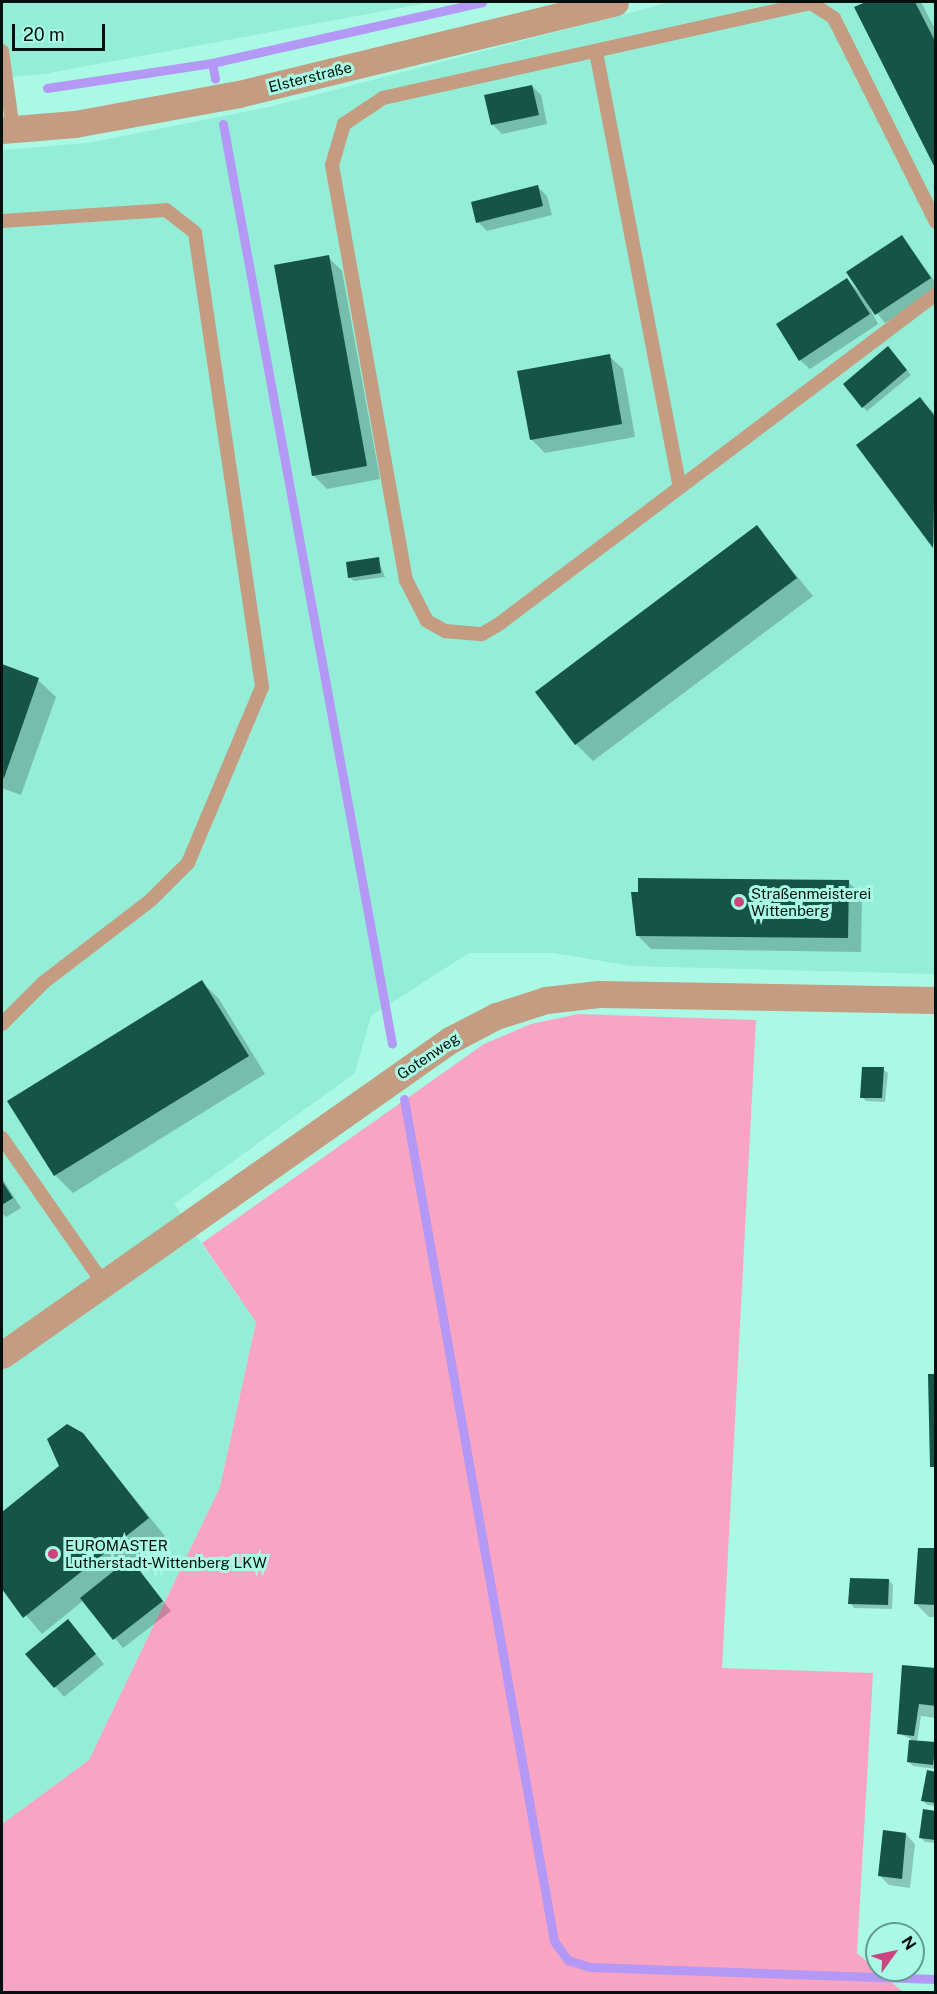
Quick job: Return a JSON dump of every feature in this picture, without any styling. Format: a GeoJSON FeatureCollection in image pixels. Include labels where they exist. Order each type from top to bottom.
{"type":"FeatureCollection","features":[{"type":"Feature","properties":{"kind":"street","name":"Elsterstraße"},"geometry":{"type":"LineString","coordinates":[[7,129],[75,124],[239,94],[615,2]]}},
{"type":"Feature","properties":{"kind":"street","name":"Gotenweg"},"geometry":{"type":"LineString","coordinates":[[2,1354],[450,1040],[520,1007],[599,994],[936,1000]]}},
{"type":"Feature","properties":{"kind":"lane"},"geometry":{"type":"LineString","coordinates":[[936,222],[834,18],[811,3],[383,98],[344,124],[332,165],[406,580],[427,621],[445,632],[482,634],[936,294]]}},
{"type":"Feature","properties":{"kind":"lane"},"geometry":{"type":"LineString","coordinates":[[2,51],[7,129]]}},
{"type":"Feature","properties":{"kind":"lane"},"geometry":{"type":"LineString","coordinates":[[596,52],[680,487]]}},
{"type":"Feature","properties":{"kind":"lane"},"geometry":{"type":"LineString","coordinates":[[2,221],[166,210],[195,233],[262,687],[188,863],[151,900],[43,983],[2,1024]]}},
{"type":"Feature","properties":{"kind":"lane"},"geometry":{"type":"LineString","coordinates":[[2,1138],[103,1283]]}},
{"type":"Feature","properties":{"kind":"shaded area"},"geometry":{"type":"Polygon","coordinates":[[[2,2],[432,2],[44,74],[2,78],[2,2]]]}},
{"type":"Feature","properties":{"kind":"shaded area"},"geometry":{"type":"Polygon","coordinates":[[[671,2],[935,2],[935,974],[631,966],[554,953],[469,953],[371,1016],[355,1073],[174,1204],[256,1322],[220,1487],[89,1760],[2,1824],[2,150],[88,143],[269,107],[671,2]]]}},
{"type":"Feature","properties":{"kind":"shaded area"},"geometry":{"type":"Polygon","coordinates":[[[578,1014],[756,1020],[722,1668],[873,1673],[857,1953],[865,1960],[865,1982],[891,1982],[903,1992],[2,1992],[2,1824],[89,1760],[220,1487],[256,1322],[202,1243],[484,1044],[531,1024],[578,1014]]]}},
{"type":"Feature","properties":{"kind":"building"},"geometry":{"type":"Polygon","coordinates":[[[866,2],[915,2],[936,43],[936,170],[854,7],[866,2]]]}},
{"type":"Feature","properties":{"kind":"building"},"geometry":{"type":"Polygon","coordinates":[[[532,85],[539,115],[491,125],[484,95],[532,85]]]}},
{"type":"Feature","properties":{"kind":"building"},"geometry":{"type":"Polygon","coordinates":[[[538,185],[543,206],[476,223],[471,202],[538,185]]]}},
{"type":"Feature","properties":{"kind":"building"},"geometry":{"type":"Polygon","coordinates":[[[902,235],[931,278],[875,315],[846,272],[902,235]]]}},
{"type":"Feature","properties":{"kind":"building"},"geometry":{"type":"Polygon","coordinates":[[[329,255],[367,466],[312,476],[274,265],[329,255]]]}},
{"type":"Feature","properties":{"kind":"building"},"geometry":{"type":"Polygon","coordinates":[[[847,278],[870,314],[799,361],[776,324],[847,278]]]}},
{"type":"Feature","properties":{"kind":"building"},"geometry":{"type":"Polygon","coordinates":[[[888,346],[907,370],[862,408],[843,384],[888,346]]]}},
{"type":"Feature","properties":{"kind":"building"},"geometry":{"type":"Polygon","coordinates":[[[610,354],[622,424],[530,440],[517,371],[610,354]]]}},
{"type":"Feature","properties":{"kind":"building"},"geometry":{"type":"Polygon","coordinates":[[[920,397],[936,418],[933,548],[856,445],[920,397]]]}},
{"type":"Feature","properties":{"kind":"building"},"geometry":{"type":"Polygon","coordinates":[[[757,525],[797,578],[575,745],[535,692],[757,525]]]}},
{"type":"Feature","properties":{"kind":"building"},"geometry":{"type":"Polygon","coordinates":[[[379,557],[381,573],[348,578],[346,562],[379,557]]]}},
{"type":"Feature","properties":{"kind":"building"},"geometry":{"type":"Polygon","coordinates":[[[2,664],[39,678],[4,778],[2,777],[2,664]]]}},
{"type":"Feature","properties":{"kind":"building","name":"Straßenmeisterei Wittenberg"},"geometry":{"type":"Polygon","coordinates":[[[638,878],[849,880],[848,938],[636,936],[631,892],[638,892],[638,878]]]}},
{"type":"Feature","properties":{"kind":"building"},"geometry":{"type":"Polygon","coordinates":[[[202,980],[249,1056],[54,1176],[7,1101],[202,980]]]}},
{"type":"Feature","properties":{"kind":"building"},"geometry":{"type":"Polygon","coordinates":[[[862,1067],[884,1067],[882,1098],[860,1098],[862,1067]]]}},
{"type":"Feature","properties":{"kind":"building"},"geometry":{"type":"Polygon","coordinates":[[[2,1181],[13,1198],[2,1205],[2,1181]]]}},
{"type":"Feature","properties":{"kind":"building"},"geometry":{"type":"Polygon","coordinates":[[[928,1374],[936,1374],[936,1467],[930,1467],[928,1374]]]}},
{"type":"Feature","properties":{"kind":"building","name":"EUROMASTER Lutherstadt-Wittenberg LKW"},"geometry":{"type":"Polygon","coordinates":[[[67,1424],[83,1433],[149,1518],[23,1618],[2,1589],[2,1512],[59,1466],[47,1439],[67,1424]]]}},
{"type":"Feature","properties":{"kind":"building"},"geometry":{"type":"Polygon","coordinates":[[[918,1548],[936,1548],[936,1605],[914,1604],[918,1548]]]}},
{"type":"Feature","properties":{"kind":"building"},"geometry":{"type":"Polygon","coordinates":[[[130,1558],[163,1601],[113,1640],[80,1598],[130,1558]]]}},
{"type":"Feature","properties":{"kind":"building"},"geometry":{"type":"Polygon","coordinates":[[[850,1578],[889,1579],[888,1605],[848,1604],[850,1578]]]}},
{"type":"Feature","properties":{"kind":"building"},"geometry":{"type":"Polygon","coordinates":[[[68,1619],[96,1654],[54,1688],[25,1654],[68,1619]]]}},
{"type":"Feature","properties":{"kind":"building"},"geometry":{"type":"Polygon","coordinates":[[[902,1665],[936,1668],[936,1706],[919,1704],[914,1736],[897,1734],[902,1665]]]}},
{"type":"Feature","properties":{"kind":"building"},"geometry":{"type":"Polygon","coordinates":[[[909,1740],[936,1742],[933,1765],[907,1762],[909,1740]]]}},
{"type":"Feature","properties":{"kind":"building"},"geometry":{"type":"Polygon","coordinates":[[[927,1770],[936,1772],[936,1803],[921,1801],[927,1770]]]}},
{"type":"Feature","properties":{"kind":"building"},"geometry":{"type":"Polygon","coordinates":[[[923,1809],[936,1811],[936,1840],[919,1838],[923,1809]]]}},
{"type":"Feature","properties":{"kind":"building"},"geometry":{"type":"Polygon","coordinates":[[[883,1830],[906,1833],[902,1879],[878,1876],[883,1830]]]}},
{"type":"Feature","properties":{"kind":"waterway"},"geometry":{"type":"LineString","coordinates":[[47,88],[212,63],[482,2]]}},
{"type":"Feature","properties":{"kind":"waterway"},"geometry":{"type":"LineString","coordinates":[[212,63],[215,79]]}},
{"type":"Feature","properties":{"kind":"waterway"},"geometry":{"type":"LineString","coordinates":[[223,124],[392,1044]]}},
{"type":"Feature","properties":{"kind":"waterway"},"geometry":{"type":"LineString","coordinates":[[404,1099],[554,1941],[568,1960],[589,1967],[936,1979]]}},
{"type":"Feature","properties":{"kind":"place","name":"Straßenmeisterei Wittenberg"},"geometry":{"type":"Point","coordinates":[739,902]}},
{"type":"Feature","properties":{"kind":"place","name":"EUROMASTER Lutherstadt-Wittenberg LKW"},"geometry":{"type":"Point","coordinates":[53,1554]}}]}
